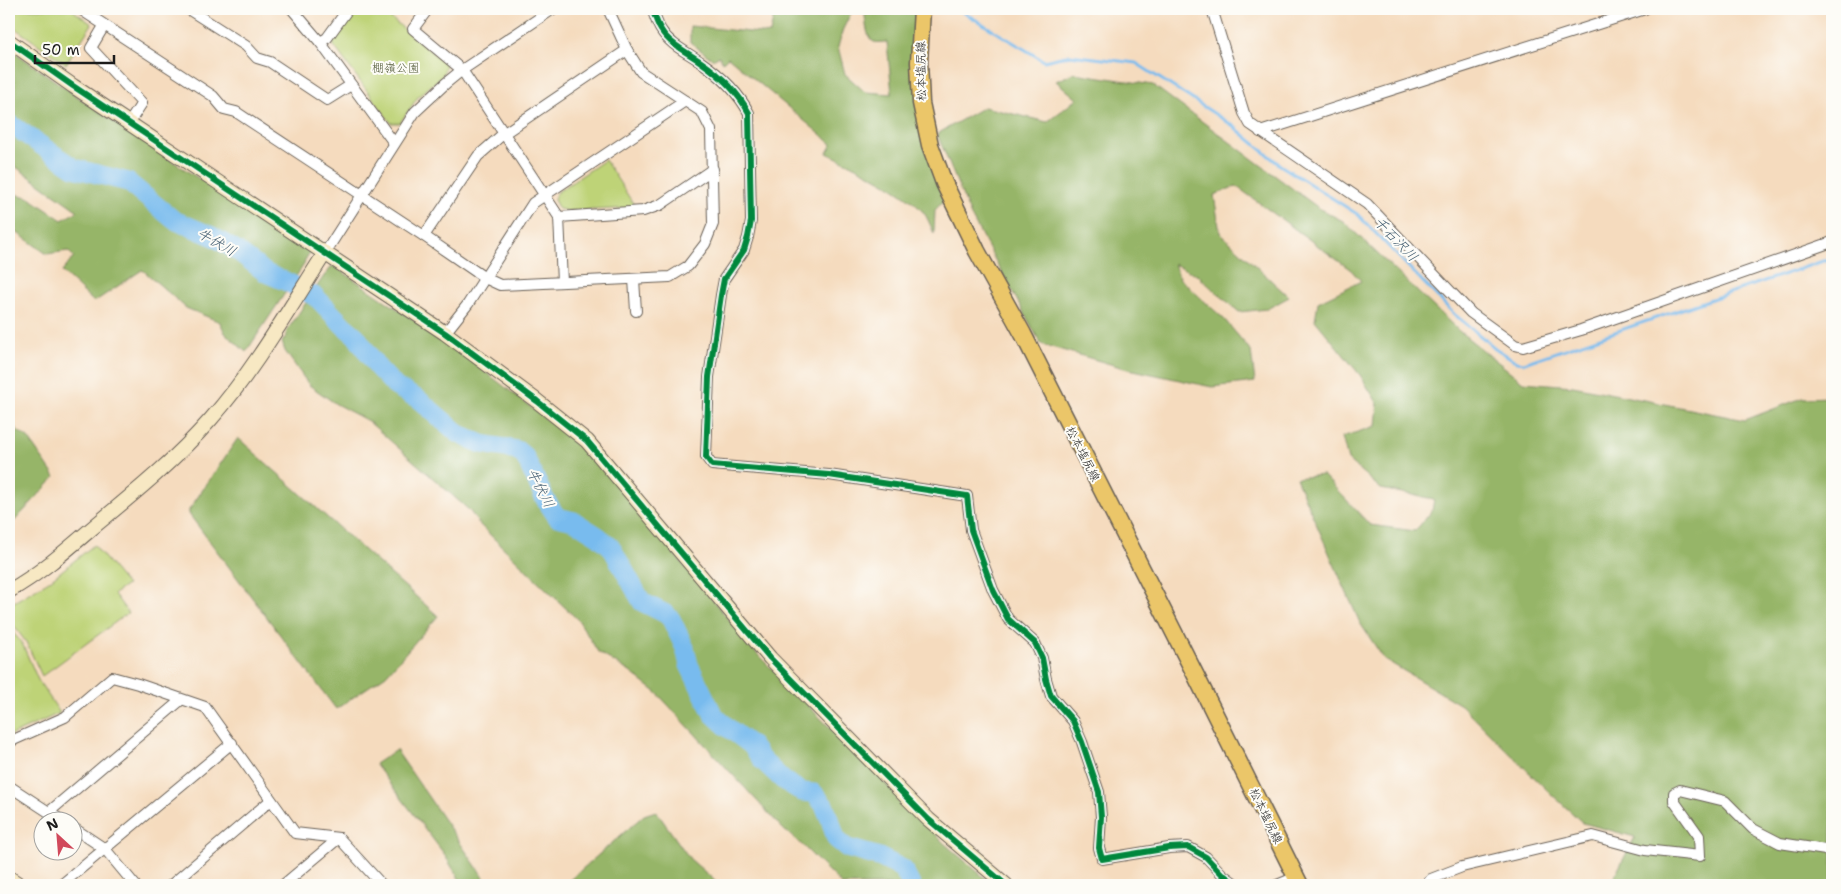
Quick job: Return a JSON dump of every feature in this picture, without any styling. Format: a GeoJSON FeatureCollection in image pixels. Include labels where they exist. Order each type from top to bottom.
{"type":"FeatureCollection","features":[{"type":"Feature","properties":{"kind":"main road","name":"松本塩尻線"},"geometry":{"type":"LineString","coordinates":[[922,9],[919,62],[920,103],[930,146],[944,183],[977,251],[1039,366],[1196,674],[1298,881]]}},
{"type":"Feature","properties":{"kind":"street"},"geometry":{"type":"LineString","coordinates":[[80,9],[213,96],[224,109],[236,112],[485,278],[500,285],[670,277],[688,266],[705,244],[713,224],[711,130],[702,112],[641,72],[627,50],[608,9]]}},
{"type":"Feature","properties":{"kind":"street"},"geometry":{"type":"LineString","coordinates":[[188,9],[246,46],[257,58],[270,62],[327,100],[351,84]]}},
{"type":"Feature","properties":{"kind":"street"},"geometry":{"type":"LineString","coordinates":[[292,9],[320,42],[394,143]]}},
{"type":"Feature","properties":{"kind":"street"},"geometry":{"type":"LineString","coordinates":[[320,42],[327,38],[348,9]]}},
{"type":"Feature","properties":{"kind":"street"},"geometry":{"type":"LineString","coordinates":[[428,9],[413,29],[462,70],[559,217],[562,282]]}},
{"type":"Feature","properties":{"kind":"street"},"geometry":{"type":"LineString","coordinates":[[9,590],[49,564],[163,469],[218,411],[272,336],[415,112],[462,70],[553,9]]}},
{"type":"Feature","properties":{"kind":"street"},"geometry":{"type":"LineString","coordinates":[[652,9],[662,31],[676,46],[702,62],[721,79],[741,99],[749,113],[750,229],[744,250],[724,279],[720,295],[709,377],[706,457],[712,465],[829,475],[967,496],[971,530],[993,590],[1008,619],[1035,644],[1042,658],[1052,696],[1073,721],[1082,742],[1099,792],[1101,817],[1099,848],[1102,859],[1169,848],[1188,847],[1206,857],[1222,874],[1237,885]]}},
{"type":"Feature","properties":{"kind":"street"},"geometry":{"type":"LineString","coordinates":[[1212,9],[1244,113],[1250,124],[1367,204],[1471,313],[1515,346],[1523,347],[1581,330],[1832,242]]}},
{"type":"Feature","properties":{"kind":"street"},"geometry":{"type":"LineString","coordinates":[[1260,132],[1645,9]]}},
{"type":"Feature","properties":{"kind":"street"},"geometry":{"type":"LineString","coordinates":[[104,26],[91,48],[142,103],[129,124]]}},
{"type":"Feature","properties":{"kind":"street"},"geometry":{"type":"LineString","coordinates":[[9,41],[129,124],[445,334],[537,401],[587,441],[770,658],[928,819],[1006,885]]}},
{"type":"Feature","properties":{"kind":"street"},"geometry":{"type":"LineString","coordinates":[[424,236],[478,156],[503,134],[627,50]]}},
{"type":"Feature","properties":{"kind":"street"},"geometry":{"type":"LineString","coordinates":[[445,334],[468,304],[533,203],[685,101]]}},
{"type":"Feature","properties":{"kind":"street"},"geometry":{"type":"LineString","coordinates":[[559,217],[643,211],[660,205],[713,169]]}},
{"type":"Feature","properties":{"kind":"street"},"geometry":{"type":"LineString","coordinates":[[634,279],[636,311]]}},
{"type":"Feature","properties":{"kind":"street"},"geometry":{"type":"LineString","coordinates":[[9,742],[64,717],[112,677],[205,707],[294,833],[339,838],[382,885]]}},
{"type":"Feature","properties":{"kind":"street"},"geometry":{"type":"LineString","coordinates":[[9,786],[49,812],[181,700]]}},
{"type":"Feature","properties":{"kind":"street"},"geometry":{"type":"LineString","coordinates":[[61,885],[232,743]]}},
{"type":"Feature","properties":{"kind":"street"},"geometry":{"type":"LineString","coordinates":[[1426,885],[1431,879],[1462,867],[1593,836],[1645,850],[1700,856],[1699,836],[1674,801],[1674,793],[1680,790],[1725,801],[1753,829],[1780,844],[1832,851]]}},
{"type":"Feature","properties":{"kind":"street"},"geometry":{"type":"LineString","coordinates":[[171,885],[271,800]]}},
{"type":"Feature","properties":{"kind":"street"},"geometry":{"type":"LineString","coordinates":[[82,834],[105,850],[135,885]]}},
{"type":"Feature","properties":{"kind":"street"},"geometry":{"type":"LineString","coordinates":[[283,885],[339,838]]}},
{"type":"Feature","properties":{"kind":"street"},"geometry":{"type":"LineString","coordinates":[[9,878],[20,885]]}},
{"type":"Feature","properties":{"kind":"street"},"geometry":{"type":"LineString","coordinates":[[1277,885],[1298,881]]}},
{"type":"Feature","properties":{"kind":"green space"},"geometry":{"type":"Polygon","coordinates":[[[9,9],[71,9],[92,24],[66,64],[9,24],[9,9]]]}},
{"type":"Feature","properties":{"kind":"green space","name":"棚嶺公園"},"geometry":{"type":"Polygon","coordinates":[[[351,9],[380,9],[446,64],[443,75],[418,97],[400,123],[391,123],[334,46],[332,37],[351,9]]]}},
{"type":"Feature","properties":{"kind":"green space"},"geometry":{"type":"Polygon","coordinates":[[[775,9],[855,9],[843,29],[838,47],[845,74],[865,92],[892,94],[887,42],[874,42],[871,40],[867,32],[864,9],[917,9],[914,82],[947,198],[935,210],[934,234],[926,216],[908,198],[881,180],[827,153],[832,144],[728,57],[723,62],[719,56],[712,59],[690,42],[690,26],[770,34],[775,9]]]}},
{"type":"Feature","properties":{"kind":"green space"},"geometry":{"type":"Polygon","coordinates":[[[9,48],[158,152],[311,250],[305,263],[246,352],[225,333],[220,322],[186,308],[142,270],[94,302],[62,272],[74,257],[68,251],[47,254],[9,227],[9,193],[28,197],[62,220],[78,211],[9,162],[9,48]]]}},
{"type":"Feature","properties":{"kind":"green space"},"geometry":{"type":"Polygon","coordinates":[[[1074,73],[1153,85],[1320,209],[1343,221],[1459,331],[1523,382],[1573,386],[1745,420],[1802,398],[1832,397],[1832,885],[1610,885],[1635,837],[1583,823],[1461,705],[1384,659],[1360,623],[1296,478],[1323,475],[1370,525],[1415,531],[1432,511],[1434,499],[1381,489],[1348,460],[1342,437],[1376,426],[1378,404],[1360,375],[1315,320],[1318,302],[1361,281],[1351,270],[1236,186],[1214,195],[1220,233],[1289,297],[1267,309],[1239,312],[1197,275],[1174,264],[1180,279],[1224,319],[1251,351],[1255,382],[1212,387],[1124,368],[1041,344],[971,216],[937,134],[984,107],[1047,122],[1077,99],[1056,81],[1074,73]]]}},
{"type":"Feature","properties":{"kind":"green space"},"geometry":{"type":"Polygon","coordinates":[[[605,160],[636,208],[568,211],[559,209],[554,200],[556,193],[605,160]]]}},
{"type":"Feature","properties":{"kind":"green space"},"geometry":{"type":"Polygon","coordinates":[[[332,266],[455,348],[560,430],[601,465],[759,656],[945,844],[993,885],[842,885],[801,844],[784,830],[657,693],[630,672],[598,652],[579,621],[480,525],[469,510],[368,421],[336,404],[309,385],[285,351],[282,342],[287,335],[286,332],[332,266]]]}},
{"type":"Feature","properties":{"kind":"green space"},"geometry":{"type":"Polygon","coordinates":[[[9,420],[17,430],[28,438],[55,477],[9,527],[9,420]]]}},
{"type":"Feature","properties":{"kind":"green space"},"geometry":{"type":"Polygon","coordinates":[[[238,438],[438,616],[386,675],[336,709],[189,514],[189,510],[238,438]]]}},
{"type":"Feature","properties":{"kind":"green space"},"geometry":{"type":"Polygon","coordinates":[[[94,545],[127,585],[114,594],[128,613],[42,676],[26,642],[10,621],[9,605],[49,581],[94,545]]]}},
{"type":"Feature","properties":{"kind":"green space"},"geometry":{"type":"Polygon","coordinates":[[[9,628],[22,643],[38,680],[60,713],[9,736],[9,628]]]}},
{"type":"Feature","properties":{"kind":"green space"},"geometry":{"type":"Polygon","coordinates":[[[396,750],[489,885],[463,885],[442,851],[375,764],[396,750]]]}},
{"type":"Feature","properties":{"kind":"green space"},"geometry":{"type":"Polygon","coordinates":[[[656,811],[690,859],[720,885],[564,885],[644,815],[656,811]]]}},
{"type":"Feature","properties":{"kind":"waterway","name":"千石沢川"},"geometry":{"type":"LineString","coordinates":[[958,9],[1044,61],[1070,55],[1136,63],[1232,125],[1280,165],[1357,214],[1455,315],[1495,348],[1517,362],[1524,363],[1832,258]]}},
{"type":"Feature","properties":{"kind":"waterway","name":"牛伏川"},"geometry":{"type":"LineString","coordinates":[[9,123],[74,168],[128,182],[174,220],[212,236],[240,253],[266,273],[316,297],[356,336],[378,368],[396,387],[418,399],[459,434],[482,444],[517,450],[525,457],[545,499],[557,517],[574,521],[598,536],[611,547],[642,602],[666,614],[671,619],[685,648],[689,665],[713,714],[751,745],[762,760],[783,780],[802,792],[814,793],[824,805],[836,839],[847,848],[879,857],[903,869],[911,885]]}},
{"type":"Feature","properties":{"kind":"cycle path"},"geometry":{"type":"LineString","coordinates":[[652,9],[658,25],[665,35],[674,44],[722,78],[740,98],[749,113],[751,221],[744,250],[724,279],[709,377],[706,457],[712,465],[829,475],[967,496],[971,530],[993,590],[1008,619],[1035,643],[1042,658],[1051,696],[1073,721],[1082,742],[1099,792],[1101,817],[1099,848],[1102,859],[1169,848],[1188,847],[1206,857],[1222,874],[1237,885]]}},
{"type":"Feature","properties":{"kind":"cycle path"},"geometry":{"type":"LineString","coordinates":[[9,41],[73,86],[445,333],[537,401],[587,441],[770,658],[928,819],[1006,885]]}}]}
